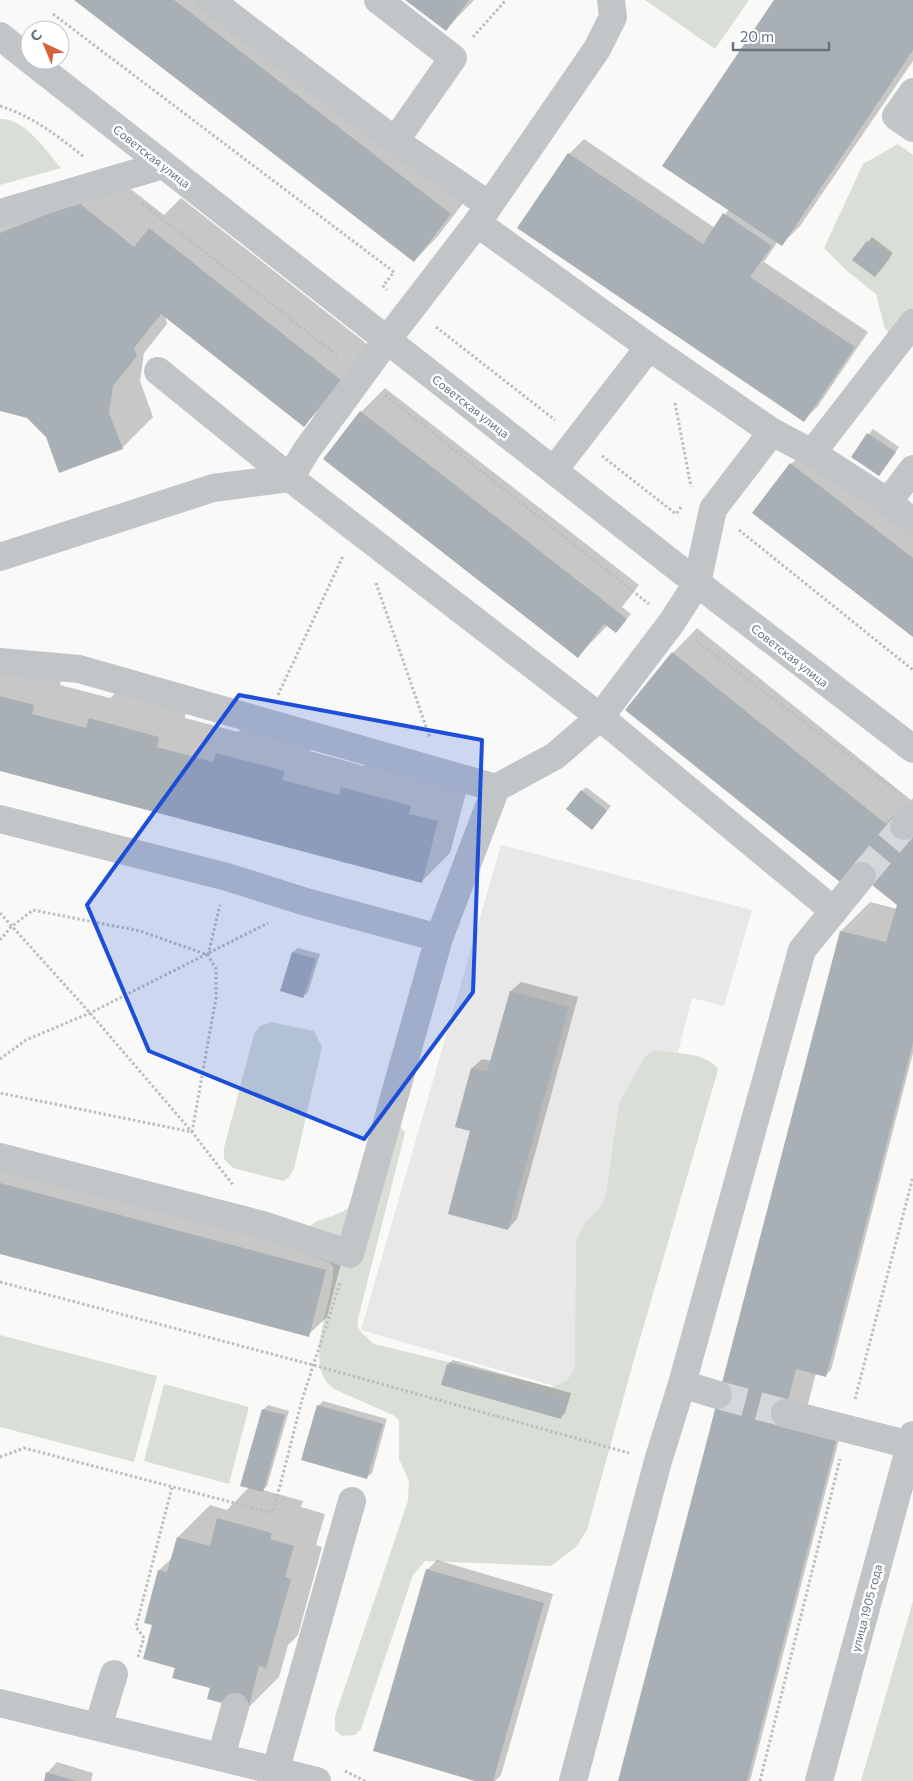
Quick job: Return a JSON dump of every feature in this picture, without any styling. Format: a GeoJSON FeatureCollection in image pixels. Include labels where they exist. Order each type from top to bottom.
{"type":"FeatureCollection","features":[{"type":"Feature","properties":{"kind":"street"},"geometry":{"type":"LineString","coordinates":[[210,0],[395,141],[483,214],[658,352],[772,432],[812,453],[888,502],[913,522]]}},
{"type":"Feature","properties":{"kind":"street"},"geometry":{"type":"LineString","coordinates":[[378,0],[453,58],[395,141]]}},
{"type":"Feature","properties":{"kind":"street"},"geometry":{"type":"LineString","coordinates":[[290,478],[306,451],[362,377],[387,340],[483,214],[596,49],[613,17],[611,0]]}},
{"type":"Feature","properties":{"kind":"street","name":"Советская улица"},"geometry":{"type":"LineString","coordinates":[[0,36],[20,52]]}},
{"type":"Feature","properties":{"kind":"street","name":"Советская улица"},"geometry":{"type":"LineString","coordinates":[[43,70],[697,584],[913,750]]}},
{"type":"Feature","properties":{"kind":"street"},"geometry":{"type":"LineString","coordinates":[[913,92],[896,116],[913,128]]}},
{"type":"Feature","properties":{"kind":"street"},"geometry":{"type":"LineString","coordinates":[[0,213],[163,165]]}},
{"type":"Feature","properties":{"kind":"street"},"geometry":{"type":"LineString","coordinates":[[812,453],[913,323]]}},
{"type":"Feature","properties":{"kind":"street"},"geometry":{"type":"LineString","coordinates":[[881,364],[913,350]]}},
{"type":"Feature","properties":{"kind":"street"},"geometry":{"type":"LineString","coordinates":[[554,470],[579,438],[658,352]]}},
{"type":"Feature","properties":{"kind":"street"},"geometry":{"type":"LineString","coordinates":[[158,371],[290,478],[357,527],[600,717],[834,911]]}},
{"type":"Feature","properties":{"kind":"street"},"geometry":{"type":"LineString","coordinates":[[0,1156],[263,1225],[350,1254],[439,938],[496,788],[555,756],[600,717],[672,622],[697,584],[702,501],[772,432]]}},
{"type":"Feature","properties":{"kind":"street"},"geometry":{"type":"LineString","coordinates":[[888,502],[913,469]]}},
{"type":"Feature","properties":{"kind":"street"},"geometry":{"type":"LineString","coordinates":[[0,557],[213,488],[290,478]]}},
{"type":"Feature","properties":{"kind":"street"},"geometry":{"type":"LineString","coordinates":[[0,662],[79,668],[496,788]]}},
{"type":"Feature","properties":{"kind":"street"},"geometry":{"type":"LineString","coordinates":[[0,818],[227,878],[306,902],[439,938]]}},
{"type":"Feature","properties":{"kind":"street"},"geometry":{"type":"LineString","coordinates":[[573,1781],[658,1461],[682,1384],[802,950],[862,876]]}},
{"type":"Feature","properties":{"kind":"street"},"geometry":{"type":"LineString","coordinates":[[682,1384],[718,1395]]}},
{"type":"Feature","properties":{"kind":"street"},"geometry":{"type":"LineString","coordinates":[[785,1413],[847,1428],[912,1440]]}},
{"type":"Feature","properties":{"kind":"street","name":"улица 1905 года"},"geometry":{"type":"LineString","coordinates":[[819,1781],[912,1440]]}},
{"type":"Feature","properties":{"kind":"street"},"geometry":{"type":"LineString","coordinates":[[275,1772],[352,1501]]}},
{"type":"Feature","properties":{"kind":"street"},"geometry":{"type":"LineString","coordinates":[[98,1728],[125,1670]]}},
{"type":"Feature","properties":{"kind":"street"},"geometry":{"type":"LineString","coordinates":[[0,1703],[275,1772],[318,1781]]}},
{"type":"Feature","properties":{"kind":"street"},"geometry":{"type":"LineString","coordinates":[[213,1755],[227,1704]]}},
{"type":"Feature","properties":{"kind":"path"},"geometry":{"type":"LineString","coordinates":[[453,58],[506,0]]}},
{"type":"Feature","properties":{"kind":"path"},"geometry":{"type":"LineString","coordinates":[[52,14],[394,272],[383,286],[676,514],[702,501]]}},
{"type":"Feature","properties":{"kind":"path"},"geometry":{"type":"LineString","coordinates":[[0,106],[21,112],[55,134],[672,622],[897,792]]}},
{"type":"Feature","properties":{"kind":"path"},"geometry":{"type":"LineString","coordinates":[[658,352],[702,501],[913,670]]}},
{"type":"Feature","properties":{"kind":"path"},"geometry":{"type":"LineString","coordinates":[[266,723],[357,527]]}},
{"type":"Feature","properties":{"kind":"path"},"geometry":{"type":"LineString","coordinates":[[376,582],[443,774]]}},
{"type":"Feature","properties":{"kind":"path"},"geometry":{"type":"LineString","coordinates":[[208,955],[227,878]]}},
{"type":"Feature","properties":{"kind":"path"},"geometry":{"type":"LineString","coordinates":[[0,1058],[26,1040],[90,1013],[208,955],[306,902]]}},
{"type":"Feature","properties":{"kind":"path"},"geometry":{"type":"LineString","coordinates":[[0,940],[10,927],[33,910],[140,931],[208,955],[216,969],[216,998],[192,1132]]}},
{"type":"Feature","properties":{"kind":"path"},"geometry":{"type":"LineString","coordinates":[[0,913],[10,927],[90,1013],[192,1132],[234,1186]]}},
{"type":"Feature","properties":{"kind":"path"},"geometry":{"type":"LineString","coordinates":[[0,1093],[192,1132]]}},
{"type":"Feature","properties":{"kind":"path"},"geometry":{"type":"LineString","coordinates":[[760,1781],[847,1428],[913,1177]]}},
{"type":"Feature","properties":{"kind":"path"},"geometry":{"type":"LineString","coordinates":[[0,1457],[24,1448],[273,1513],[313,1365],[350,1254]]}},
{"type":"Feature","properties":{"kind":"path"},"geometry":{"type":"LineString","coordinates":[[0,1282],[313,1365],[658,1461]]}},
{"type":"Feature","properties":{"kind":"path"},"geometry":{"type":"LineString","coordinates":[[125,1670],[144,1638],[136,1626],[172,1487]]}},
{"type":"Feature","properties":{"kind":"highlighted area"},"geometry":{"type":"Polygon","coordinates":[[[239,695],[482,740],[473,992],[364,1139],[149,1051],[87,905],[239,695]]]}},
{"type":"Feature","properties":{"kind":"shaded area"},"geometry":{"type":"Polygon","coordinates":[[[645,0],[749,0],[715,49],[645,0]]]}},
{"type":"Feature","properties":{"kind":"shaded area"},"geometry":{"type":"Polygon","coordinates":[[[0,119],[9,120],[26,130],[42,145],[61,168],[0,185],[0,119]]]}},
{"type":"Feature","properties":{"kind":"shaded area"},"geometry":{"type":"Polygon","coordinates":[[[898,144],[913,155],[913,344],[907,347],[885,329],[876,294],[847,271],[824,248],[863,164],[898,144]]]}},
{"type":"Feature","properties":{"kind":"shaded area"},"geometry":{"type":"Polygon","coordinates":[[[501,845],[752,910],[724,1006],[692,998],[589,1396],[361,1330],[501,845]]]}},
{"type":"Feature","properties":{"kind":"shaded area"},"geometry":{"type":"Polygon","coordinates":[[[271,1022],[314,1031],[322,1047],[294,1169],[289,1177],[283,1181],[233,1168],[224,1159],[224,1148],[254,1034],[260,1026],[271,1022]]]}},
{"type":"Feature","properties":{"kind":"shaded area"},"geometry":{"type":"Polygon","coordinates":[[[658,1051],[700,1057],[714,1064],[718,1070],[587,1530],[576,1547],[551,1566],[425,1561],[413,1575],[361,1729],[355,1735],[342,1736],[335,1730],[335,1716],[408,1501],[409,1481],[399,1459],[399,1421],[395,1416],[334,1389],[324,1378],[320,1364],[319,1349],[333,1267],[330,1263],[302,1252],[308,1230],[317,1221],[338,1214],[348,1208],[379,1130],[400,1126],[405,1133],[358,1319],[358,1327],[361,1332],[374,1344],[551,1387],[563,1382],[569,1378],[575,1366],[576,1245],[582,1228],[599,1208],[606,1194],[619,1103],[644,1058],[651,1052],[658,1051]]]}},
{"type":"Feature","properties":{"kind":"shaded area"},"geometry":{"type":"Polygon","coordinates":[[[0,1335],[157,1376],[134,1462],[0,1427],[0,1335]]]}},
{"type":"Feature","properties":{"kind":"shaded area"},"geometry":{"type":"Polygon","coordinates":[[[164,1384],[249,1407],[229,1484],[144,1461],[164,1384]]]}},
{"type":"Feature","properties":{"kind":"shaded area"},"geometry":{"type":"Polygon","coordinates":[[[913,1601],[913,1781],[861,1781],[913,1601]]]}},
{"type":"Feature","properties":{"kind":"building"},"geometry":{"type":"Polygon","coordinates":[[[74,0],[174,0],[451,214],[414,262],[74,0]]]}},
{"type":"Feature","properties":{"kind":"building"},"geometry":{"type":"Polygon","coordinates":[[[405,0],[469,0],[446,31],[405,0]]]}},
{"type":"Feature","properties":{"kind":"building"},"geometry":{"type":"Polygon","coordinates":[[[774,0],[913,0],[913,50],[782,246],[662,166],[774,0]]]}},
{"type":"Feature","properties":{"kind":"building"},"geometry":{"type":"Polygon","coordinates":[[[568,153],[703,244],[723,213],[772,246],[750,277],[855,347],[804,422],[517,228],[568,153]]]}},
{"type":"Feature","properties":{"kind":"building"},"geometry":{"type":"Polygon","coordinates":[[[78,202],[134,247],[149,228],[341,380],[304,427],[161,314],[134,348],[137,356],[113,386],[109,413],[123,449],[59,473],[46,437],[27,418],[0,411],[0,233],[78,202]]]}},
{"type":"Feature","properties":{"kind":"building"},"geometry":{"type":"Polygon","coordinates":[[[867,241],[890,258],[875,277],[852,260],[867,241]]]}},
{"type":"Feature","properties":{"kind":"building"},"geometry":{"type":"Polygon","coordinates":[[[360,411],[627,619],[616,633],[604,624],[578,658],[323,459],[360,411]]]}},
{"type":"Feature","properties":{"kind":"building"},"geometry":{"type":"Polygon","coordinates":[[[867,433],[896,452],[879,476],[851,457],[867,433]]]}},
{"type":"Feature","properties":{"kind":"building"},"geometry":{"type":"Polygon","coordinates":[[[790,463],[913,558],[913,637],[752,513],[790,463]]]}},
{"type":"Feature","properties":{"kind":"building"},"geometry":{"type":"Polygon","coordinates":[[[672,652],[886,824],[893,816],[913,833],[913,1043],[826,1377],[796,1369],[781,1427],[836,1441],[747,1781],[618,1781],[840,931],[886,942],[897,905],[851,868],[840,882],[625,710],[672,652]]]}},
{"type":"Feature","properties":{"kind":"building"},"geometry":{"type":"Polygon","coordinates":[[[0,696],[34,705],[32,714],[86,728],[89,718],[159,737],[157,747],[213,762],[216,753],[285,771],[282,780],[339,795],[341,787],[411,806],[409,814],[438,821],[422,883],[0,771],[0,696]]]}},
{"type":"Feature","properties":{"kind":"building"},"geometry":{"type":"Polygon","coordinates":[[[581,790],[607,811],[592,830],[566,809],[581,790]]]}},
{"type":"Feature","properties":{"kind":"building"},"geometry":{"type":"Polygon","coordinates":[[[292,952],[316,959],[303,998],[280,991],[292,952]]]}},
{"type":"Feature","properties":{"kind":"building"},"geometry":{"type":"Polygon","coordinates":[[[510,991],[569,1007],[508,1230],[448,1214],[470,1131],[455,1127],[471,1068],[487,1072],[510,991]]]}},
{"type":"Feature","properties":{"kind":"building"},"geometry":{"type":"Polygon","coordinates":[[[0,1183],[326,1270],[309,1337],[0,1254],[0,1183]]]}},
{"type":"Feature","properties":{"kind":"building"},"geometry":{"type":"Polygon","coordinates":[[[447,1364],[567,1398],[561,1419],[441,1385],[447,1364]]]}},
{"type":"Feature","properties":{"kind":"building"},"geometry":{"type":"Polygon","coordinates":[[[317,1405],[383,1424],[367,1479],[301,1460],[317,1405]]]}},
{"type":"Feature","properties":{"kind":"building"},"geometry":{"type":"Polygon","coordinates":[[[262,1409],[285,1415],[263,1492],[240,1486],[262,1409]]]}},
{"type":"Feature","properties":{"kind":"building"},"geometry":{"type":"Polygon","coordinates":[[[217,1518],[272,1533],[270,1539],[294,1546],[285,1577],[291,1579],[266,1668],[259,1666],[248,1710],[207,1699],[210,1688],[172,1678],[175,1668],[143,1659],[152,1625],[144,1623],[158,1570],[167,1572],[177,1537],[210,1546],[217,1518]]]}},
{"type":"Feature","properties":{"kind":"building"},"geometry":{"type":"Polygon","coordinates":[[[426,1569],[544,1603],[493,1781],[475,1781],[373,1751],[426,1569]]]}},
{"type":"Feature","properties":{"kind":"building"},"geometry":{"type":"Polygon","coordinates":[[[46,1772],[76,1781],[44,1781],[46,1772]]]}},
{"type":"Feature","properties":{"kind":"tunnel"},"geometry":{"type":"LineString","coordinates":[[862,876],[904,826]]}},
{"type":"Feature","properties":{"kind":"tunnel"},"geometry":{"type":"LineString","coordinates":[[718,1395],[785,1413]]}}]}
